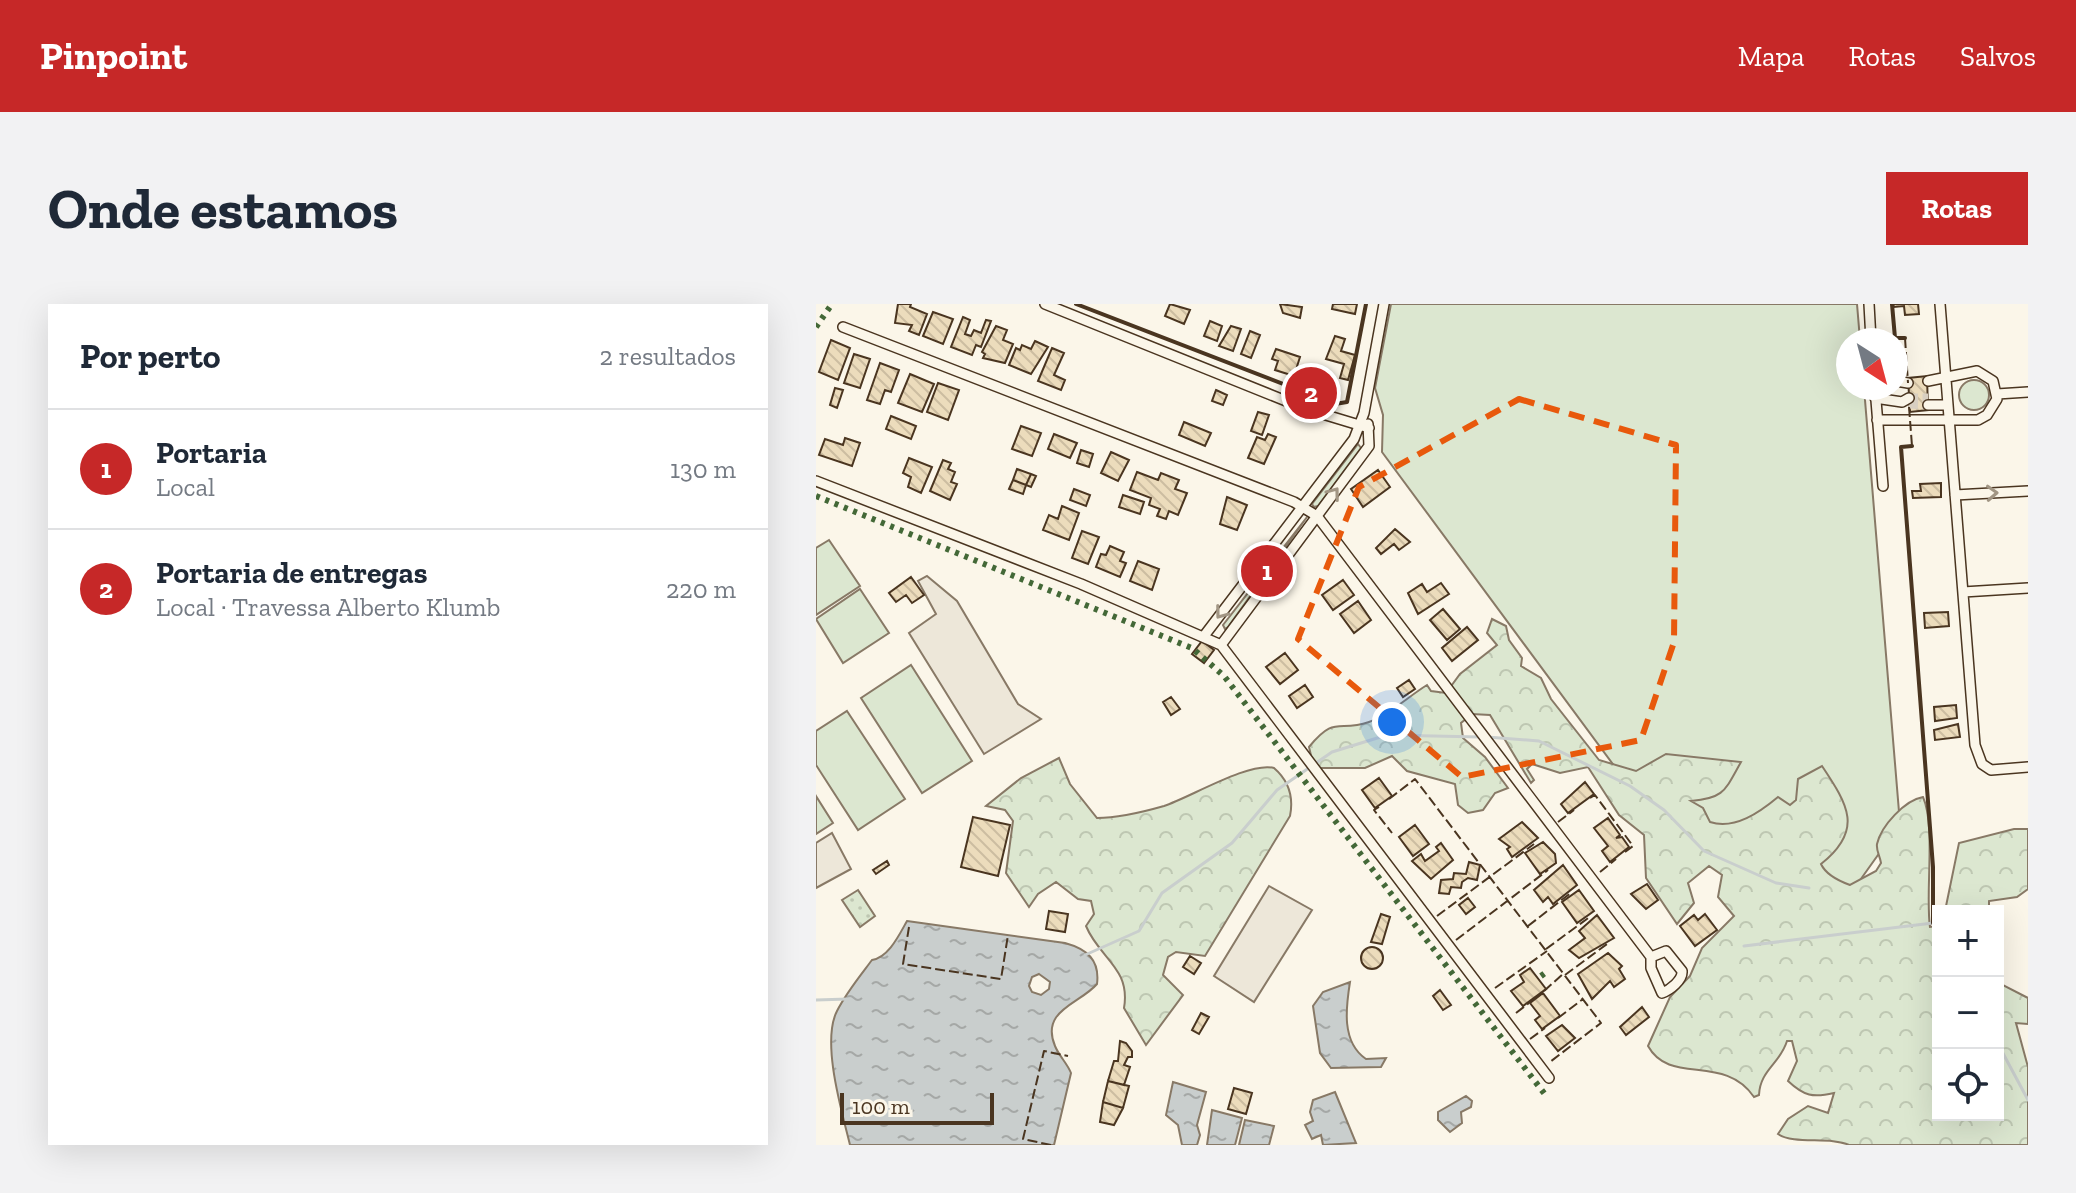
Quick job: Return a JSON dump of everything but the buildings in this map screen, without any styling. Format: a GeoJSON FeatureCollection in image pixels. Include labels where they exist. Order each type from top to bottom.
{"type":"FeatureCollection","features":[{"type":"Feature","properties":{"kind":"street"},"geometry":{"type":"LineString","coordinates":[[1045,304],[1306,409],[1365,426]]}},
{"type":"Feature","properties":{"kind":"street"},"geometry":{"type":"LineString","coordinates":[[1221,645],[1369,446],[1364,413],[1384,304]]}},
{"type":"Feature","properties":{"kind":"street"},"geometry":{"type":"LineString","coordinates":[[1869,304],[1870,328]]}},
{"type":"Feature","properties":{"kind":"street"},"geometry":{"type":"LineString","coordinates":[[1940,304],[1977,753],[1991,770],[2028,767]]}},
{"type":"Feature","properties":{"kind":"street"},"geometry":{"type":"LineString","coordinates":[[843,327],[1303,505],[1317,516],[1651,957],[1657,988],[1662,993],[1680,979],[1682,971],[1666,951],[1651,957]]}},
{"type":"Feature","properties":{"kind":"street"},"geometry":{"type":"LineString","coordinates":[[1877,420],[1978,420],[1994,408],[1997,394],[1993,381],[1977,371],[1928,381]]}},
{"type":"Feature","properties":{"kind":"street"},"geometry":{"type":"LineString","coordinates":[[1997,394],[2028,392]]}},
{"type":"Feature","properties":{"kind":"street"},"geometry":{"type":"LineString","coordinates":[[1876,400],[1883,486]]}},
{"type":"Feature","properties":{"kind":"street"},"geometry":{"type":"LineString","coordinates":[[1903,400],[1907,401]]}},
{"type":"Feature","properties":{"kind":"street"},"geometry":{"type":"LineString","coordinates":[[1928,401],[1948,402]]}},
{"type":"Feature","properties":{"kind":"street"},"geometry":{"type":"LineString","coordinates":[[1204,636],[1365,426]]}},
{"type":"Feature","properties":{"kind":"street"},"geometry":{"type":"LineString","coordinates":[[816,481],[1081,584],[1221,645],[1549,1078]]}},
{"type":"Feature","properties":{"kind":"street"},"geometry":{"type":"LineString","coordinates":[[1955,495],[2028,491]]}},
{"type":"Feature","properties":{"kind":"street"},"geometry":{"type":"LineString","coordinates":[[1963,592],[2028,588]]}},
{"type":"Feature","properties":{"kind":"highlighted area"},"geometry":{"type":"Polygon","coordinates":[[[1519,399],[1676,445],[1674,642],[1641,740],[1462,777],[1298,639],[1359,487],[1519,399]]]}},
{"type":"Feature","properties":{"kind":"green space"},"geometry":{"type":"Polygon","coordinates":[[[1391,304],[1857,304],[1859,328],[1836,328],[1836,400],[1865,400],[1900,824],[1831,921],[1649,813],[1382,452],[1383,415],[1375,388],[1391,304]]]}},
{"type":"Feature","properties":{"kind":"green space"},"geometry":{"type":"Polygon","coordinates":[[[1974,380],[1985,384],[1989,395],[1985,406],[1974,410],[1963,406],[1959,395],[1963,384],[1974,380]]]}},
{"type":"Feature","properties":{"kind":"green space"},"geometry":{"type":"Polygon","coordinates":[[[1358,444],[1361,448],[1318,506],[1314,507],[1312,504],[1358,444]]]}},
{"type":"Feature","properties":{"kind":"green space"},"geometry":{"type":"Polygon","coordinates":[[[1307,517],[1228,627],[1225,629],[1223,625],[1307,517]]]}},
{"type":"Feature","properties":{"kind":"green space"},"geometry":{"type":"Polygon","coordinates":[[[829,540],[860,586],[816,615],[816,548],[829,540]]]}},
{"type":"Feature","properties":{"kind":"green space"},"geometry":{"type":"Polygon","coordinates":[[[860,589],[889,633],[843,663],[816,619],[860,589]]]}},
{"type":"Feature","properties":{"kind":"green space"},"geometry":{"type":"Polygon","coordinates":[[[1492,619],[1506,626],[1509,640],[1522,658],[1521,666],[1541,678],[1551,699],[1599,760],[1636,771],[1666,754],[1741,762],[1718,795],[1691,801],[1703,808],[1710,822],[1738,822],[1778,797],[1790,805],[1796,800],[1798,779],[1822,766],[1844,805],[1847,828],[1843,840],[1821,864],[1829,874],[1850,885],[1876,871],[1881,863],[1877,844],[1883,829],[1902,808],[1923,797],[1930,842],[1932,1121],[2004,1121],[2004,986],[2028,998],[2028,1024],[2016,1023],[2028,1067],[2028,1145],[1849,1145],[1785,1137],[1778,1134],[1788,1119],[1808,1106],[1828,1113],[1834,1093],[1809,1094],[1788,1081],[1797,1061],[1792,1041],[1787,1041],[1766,1073],[1759,1095],[1754,1097],[1742,1084],[1728,1076],[1670,1065],[1658,1058],[1648,1046],[1670,997],[1690,976],[1702,948],[1734,916],[1718,897],[1722,875],[1709,866],[1688,883],[1694,903],[1677,924],[1646,878],[1644,835],[1619,815],[1588,767],[1560,773],[1532,764],[1527,769],[1534,780],[1531,783],[1490,715],[1472,714],[1461,723],[1463,738],[1485,757],[1508,788],[1495,793],[1483,810],[1468,813],[1458,805],[1455,784],[1407,771],[1392,756],[1365,768],[1314,768],[1309,747],[1325,731],[1376,719],[1427,685],[1431,691],[1446,693],[1460,674],[1497,645],[1487,633],[1492,619]]]}},
{"type":"Feature","properties":{"kind":"green space"},"geometry":{"type":"Polygon","coordinates":[[[911,665],[972,761],[922,793],[861,698],[911,665]]]}},
{"type":"Feature","properties":{"kind":"green space"},"geometry":{"type":"Polygon","coordinates":[[[847,711],[905,799],[858,830],[816,765],[816,731],[847,711]]]}},
{"type":"Feature","properties":{"kind":"green space"},"geometry":{"type":"Polygon","coordinates":[[[1059,758],[1070,784],[1097,818],[1122,816],[1164,806],[1235,775],[1263,767],[1274,768],[1289,789],[1290,816],[1205,956],[1176,952],[1168,957],[1163,975],[1183,995],[1146,1045],[1124,1008],[1125,994],[1118,973],[1086,926],[1094,914],[1091,901],[1078,899],[1056,882],[1038,894],[1029,907],[1006,873],[1013,821],[1005,810],[986,806],[1021,778],[1059,758]]]}},
{"type":"Feature","properties":{"kind":"green space"},"geometry":{"type":"Polygon","coordinates":[[[816,796],[833,823],[816,834],[816,796]]]}},
{"type":"Feature","properties":{"kind":"green space"},"geometry":{"type":"Polygon","coordinates":[[[2014,829],[2028,829],[2028,889],[2017,897],[1989,901],[1989,905],[1946,905],[1959,843],[2014,829]]]}},
{"type":"Feature","properties":{"kind":"green space"},"geometry":{"type":"Polygon","coordinates":[[[858,890],[875,916],[860,927],[842,900],[858,890]]]}},
{"type":"Feature","properties":{"kind":"shaded area"},"geometry":{"type":"Polygon","coordinates":[[[927,576],[957,601],[1018,704],[1041,719],[984,754],[909,633],[936,614],[918,581],[927,576]]]}},
{"type":"Feature","properties":{"kind":"shaded area"},"geometry":{"type":"Polygon","coordinates":[[[832,833],[851,869],[816,888],[816,843],[832,833]]]}},
{"type":"Feature","properties":{"kind":"shaded area"},"geometry":{"type":"Polygon","coordinates":[[[1269,886],[1312,910],[1254,1002],[1214,976],[1269,886]]]}},
{"type":"Feature","properties":{"kind":"water"},"geometry":{"type":"Polygon","coordinates":[[[907,921],[1065,943],[1086,952],[1094,962],[1097,984],[1064,1009],[1053,1024],[1055,1046],[1071,1073],[1054,1145],[850,1145],[834,1077],[833,1024],[853,985],[872,960],[884,955],[907,921]],[[1039,974],[1032,977],[1029,986],[1032,992],[1041,995],[1049,989],[1050,982],[1039,974]]]}},
{"type":"Feature","properties":{"kind":"water"},"geometry":{"type":"Polygon","coordinates":[[[1350,982],[1347,1024],[1352,1043],[1366,1059],[1386,1058],[1381,1067],[1331,1068],[1320,1053],[1313,1006],[1323,992],[1350,982]]]}},
{"type":"Feature","properties":{"kind":"water"},"geometry":{"type":"Polygon","coordinates":[[[1173,1082],[1206,1092],[1197,1125],[1200,1135],[1197,1145],[1182,1145],[1178,1125],[1166,1115],[1173,1082]]]}},
{"type":"Feature","properties":{"kind":"water"},"geometry":{"type":"Polygon","coordinates":[[[1335,1092],[1356,1143],[1323,1145],[1321,1135],[1312,1139],[1305,1125],[1313,1121],[1310,1112],[1313,1100],[1335,1092]]]}},
{"type":"Feature","properties":{"kind":"water"},"geometry":{"type":"Polygon","coordinates":[[[1466,1096],[1472,1101],[1471,1107],[1461,1112],[1462,1123],[1450,1132],[1438,1120],[1438,1112],[1466,1096]]]}},
{"type":"Feature","properties":{"kind":"water"},"geometry":{"type":"Polygon","coordinates":[[[1212,1110],[1242,1118],[1235,1145],[1207,1145],[1212,1110]]]}},
{"type":"Feature","properties":{"kind":"water"},"geometry":{"type":"Polygon","coordinates":[[[1245,1120],[1274,1126],[1269,1145],[1239,1145],[1245,1120]]]}},
{"type":"Feature","properties":{"kind":"waterway"},"geometry":{"type":"LineString","coordinates":[[1085,955],[1139,931],[1162,893],[1232,843],[1277,790],[1332,752],[1387,735],[1480,737]]}},
{"type":"Feature","properties":{"kind":"waterway"},"geometry":{"type":"LineString","coordinates":[[1487,737],[1539,741],[1630,786],[1664,810],[1704,851],[1776,883],[1809,888]]}},
{"type":"Feature","properties":{"kind":"waterway"},"geometry":{"type":"LineString","coordinates":[[1744,946],[1932,923]]}},
{"type":"Feature","properties":{"kind":"waterway"},"geometry":{"type":"LineString","coordinates":[[816,1000],[848,999]]}},
{"type":"Feature","properties":{"kind":"waterway"},"geometry":{"type":"LineString","coordinates":[[2001,1049],[2028,1100]]}},
{"type":"Feature","properties":{"kind":"tunnel"},"geometry":{"type":"LineString","coordinates":[[1909,398],[1928,398]]}},
{"type":"Feature","properties":{"kind":"tunnel"},"geometry":{"type":"LineString","coordinates":[[1909,404],[1928,405]]}},
{"type":"Feature","properties":{"kind":"hedge"},"geometry":{"type":"LineString","coordinates":[[816,327],[832,304]]}},
{"type":"Feature","properties":{"kind":"hedge"},"geometry":{"type":"LineString","coordinates":[[816,496],[1192,648],[1224,676],[1547,1097]]}},
{"type":"Feature","properties":{"kind":"hedge"},"geometry":{"type":"LineString","coordinates":[[1541,976],[1549,970]]}},
{"type":"Feature","properties":{"kind":"fence"},"geometry":{"type":"LineString","coordinates":[[1909,407],[1912,446]]}},
{"type":"Feature","properties":{"kind":"fence"},"geometry":{"type":"LineString","coordinates":[[1389,799],[1415,779],[1601,1023],[1550,1062]]}},
{"type":"Feature","properties":{"kind":"fence"},"geometry":{"type":"LineString","coordinates":[[1590,798],[1595,795],[1633,846],[1625,852]]}},
{"type":"Feature","properties":{"kind":"fence"},"geometry":{"type":"LineString","coordinates":[[1379,807],[1374,810],[1392,833]]}},
{"type":"Feature","properties":{"kind":"fence"},"geometry":{"type":"LineString","coordinates":[[1558,822],[1574,810]]}},
{"type":"Feature","properties":{"kind":"fence"},"geometry":{"type":"LineString","coordinates":[[1437,916],[1534,844]]}},
{"type":"Feature","properties":{"kind":"fence"},"geometry":{"type":"LineString","coordinates":[[1600,872],[1616,859]]}},
{"type":"Feature","properties":{"kind":"fence"},"geometry":{"type":"LineString","coordinates":[[1456,940],[1548,870]]}},
{"type":"Feature","properties":{"kind":"fence"},"geometry":{"type":"LineString","coordinates":[[1528,926],[1572,892]]}},
{"type":"Feature","properties":{"kind":"fence"},"geometry":{"type":"LineString","coordinates":[[1546,949],[1591,916]]}},
{"type":"Feature","properties":{"kind":"fence"},"geometry":{"type":"LineString","coordinates":[[909,927],[903,964],[1001,979],[1008,935]]}},
{"type":"Feature","properties":{"kind":"fence"},"geometry":{"type":"LineString","coordinates":[[1565,975],[1607,944]]}},
{"type":"Feature","properties":{"kind":"fence"},"geometry":{"type":"LineString","coordinates":[[1495,988],[1547,951]]}},
{"type":"Feature","properties":{"kind":"fence"},"geometry":{"type":"LineString","coordinates":[[1544,991],[1564,973]]}},
{"type":"Feature","properties":{"kind":"fence"},"geometry":{"type":"LineString","coordinates":[[1558,1018],[1583,999]]}},
{"type":"Feature","properties":{"kind":"fence"},"geometry":{"type":"LineString","coordinates":[[1516,1013],[1529,1003]]}},
{"type":"Feature","properties":{"kind":"fence"},"geometry":{"type":"LineString","coordinates":[[1530,1039],[1545,1028]]}},
{"type":"Feature","properties":{"kind":"fence"},"geometry":{"type":"LineString","coordinates":[[1051,1145],[1023,1139],[1044,1051],[1068,1056]]}},
{"type":"Feature","properties":{"kind":"wall"},"geometry":{"type":"LineString","coordinates":[[1076,304],[1335,404],[1347,402],[1366,304]]}},
{"type":"Feature","properties":{"kind":"wall"},"geometry":{"type":"LineString","coordinates":[[1892,304],[1894,328]]}},
{"type":"Feature","properties":{"kind":"wall"},"geometry":{"type":"LineString","coordinates":[[1912,446],[1901,447],[1933,867],[1933,905]]}},
{"type":"Feature","properties":{"kind":"place","name":"Portaria de entregas"},"geometry":{"type":"Point","coordinates":[1311,393]}},
{"type":"Feature","properties":{"kind":"place","name":"Portaria"},"geometry":{"type":"Point","coordinates":[1267,571]}}]}
